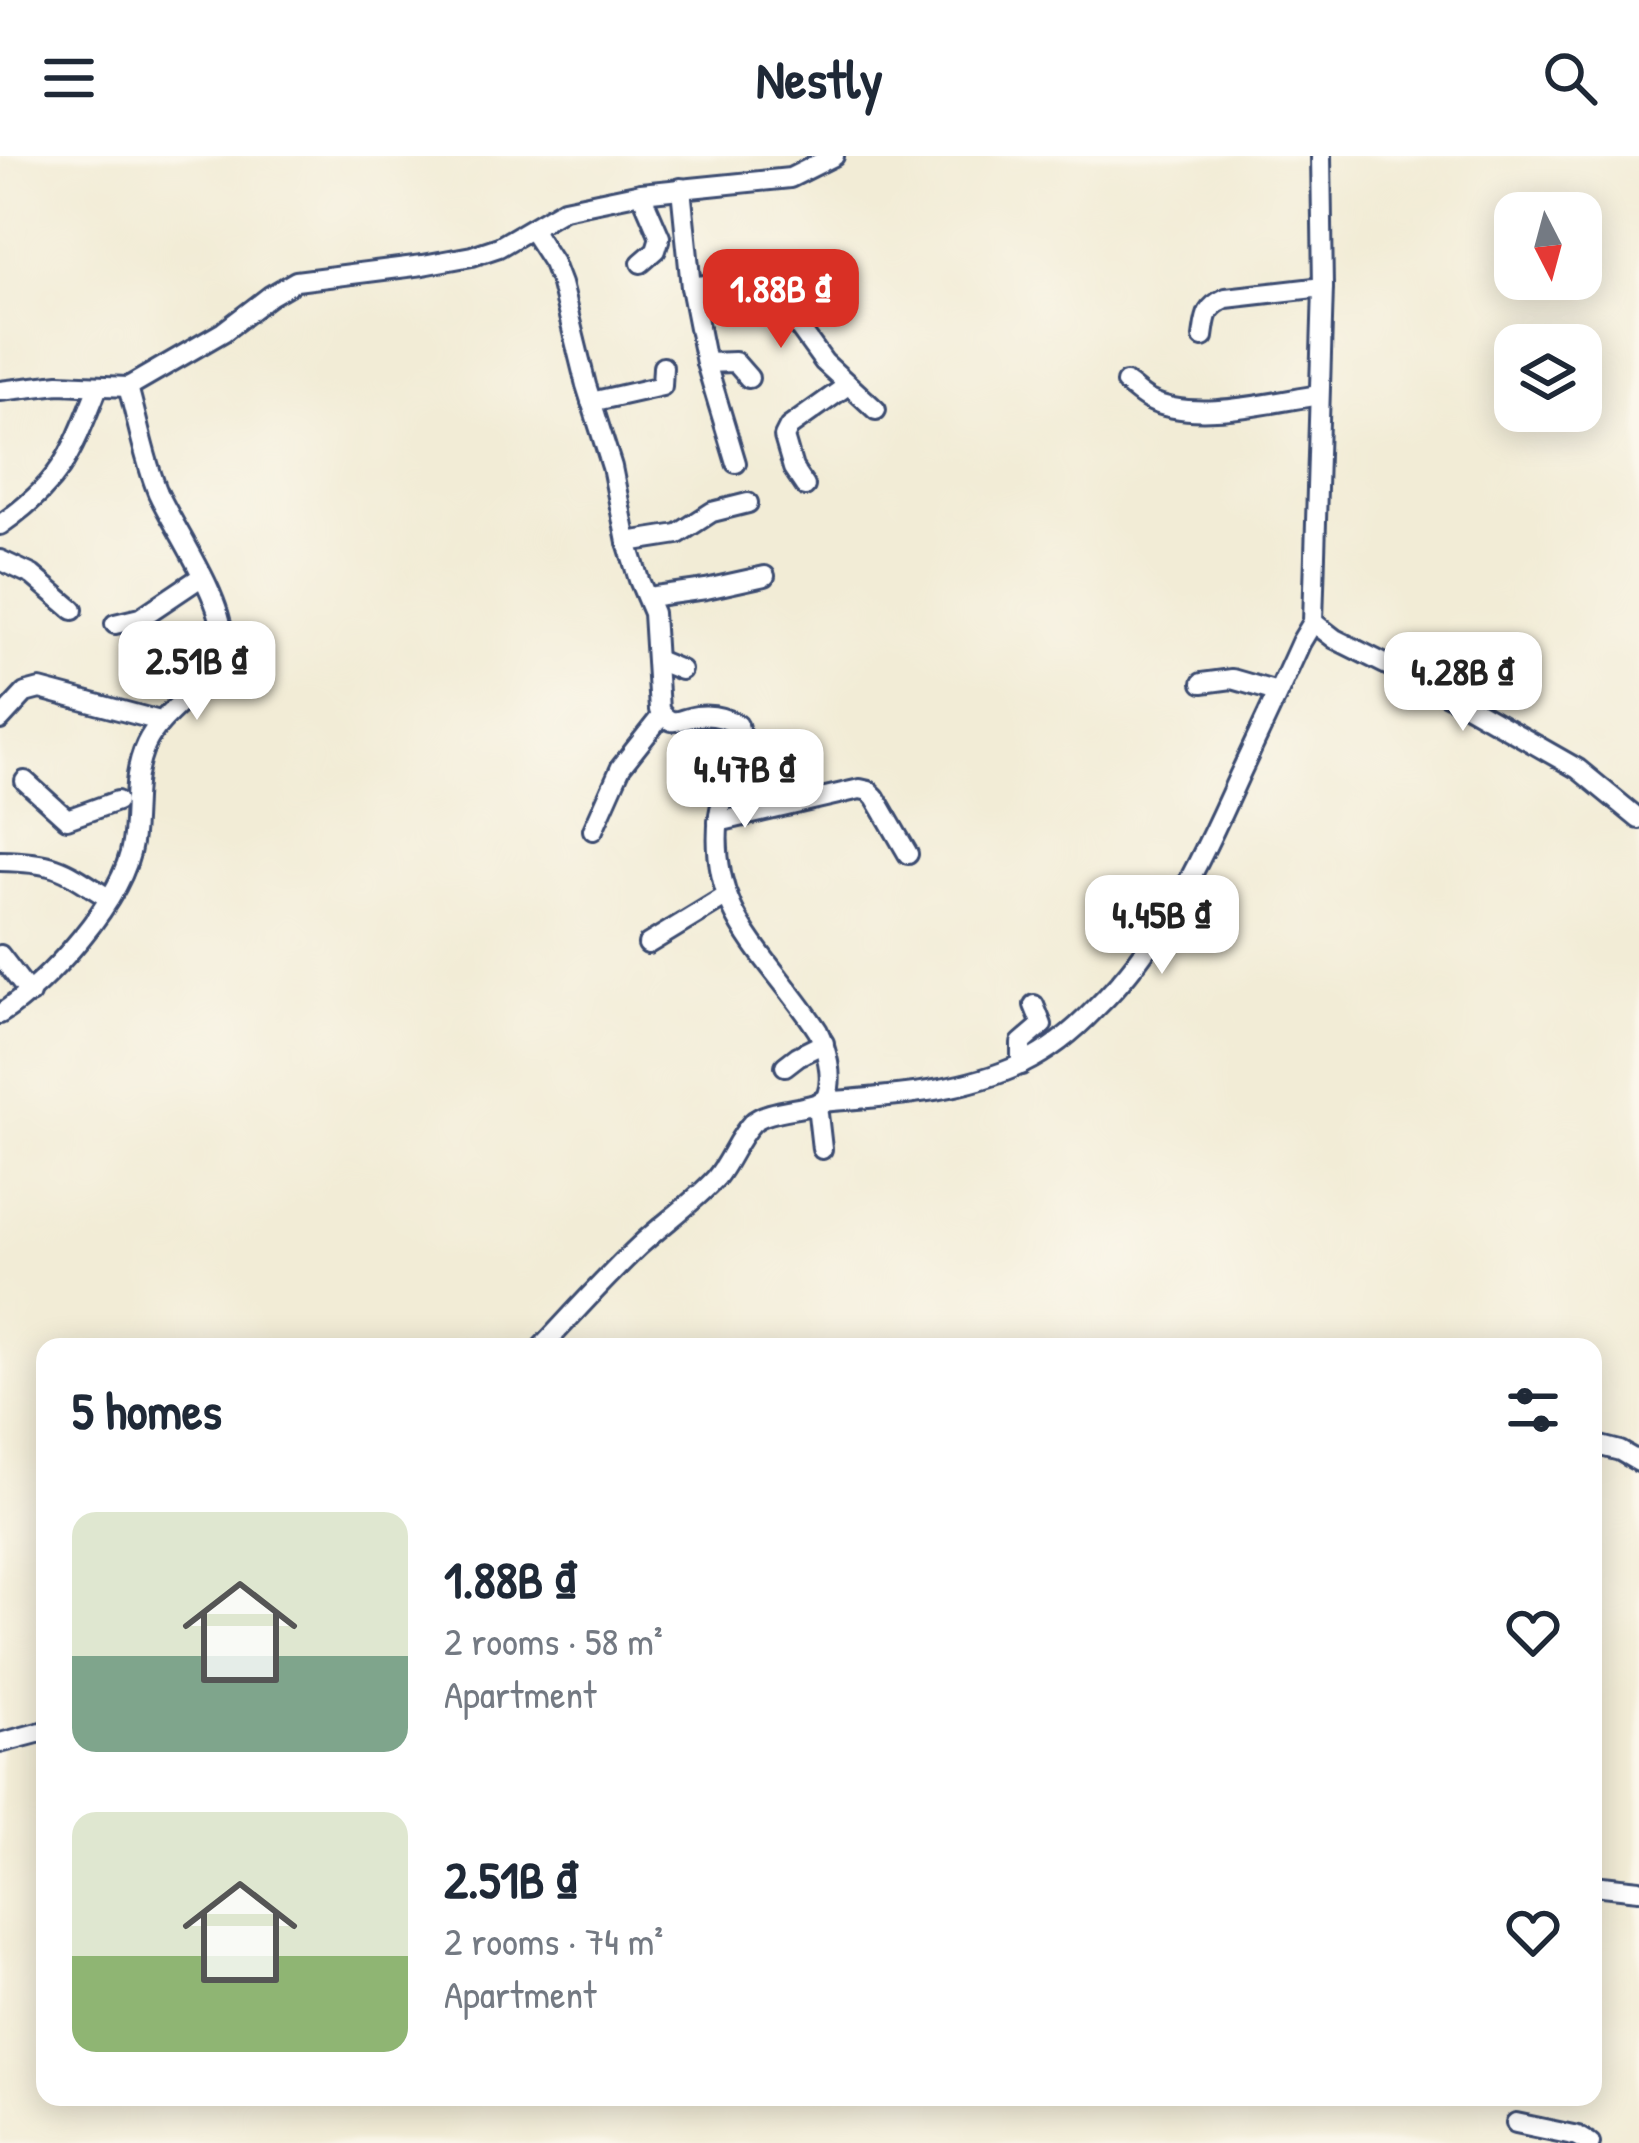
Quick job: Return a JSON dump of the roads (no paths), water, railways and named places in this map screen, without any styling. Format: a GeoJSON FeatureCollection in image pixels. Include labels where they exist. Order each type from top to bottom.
{"type":"FeatureCollection","features":[{"type":"Feature","properties":{"kind":"street"},"geometry":{"type":"LineString","coordinates":[[0,392],[59,384],[128,387],[223,332],[296,281],[472,256],[499,247],[564,209],[641,193],[790,178],[834,156]]}},
{"type":"Feature","properties":{"kind":"street"},"geometry":{"type":"LineString","coordinates":[[551,1338],[637,1248],[712,1181],[752,1123],[780,1109],[922,1093],[1021,1064],[1081,1023],[1148,952],[1199,866],[1313,622],[1321,156]]}},
{"type":"Feature","properties":{"kind":"street"},"geometry":{"type":"LineString","coordinates":[[681,188],[706,363],[736,463]]}},
{"type":"Feature","properties":{"kind":"street"},"geometry":{"type":"LineString","coordinates":[[641,193],[660,237],[656,250],[641,262]]}},
{"type":"Feature","properties":{"kind":"street"},"geometry":{"type":"LineString","coordinates":[[531,229],[561,284],[612,467],[627,542],[653,613],[662,715],[674,722],[714,716],[738,725],[742,748],[718,822],[725,897],[748,938],[824,1043],[828,1083],[827,1096],[820,1103],[822,1150]]}},
{"type":"Feature","properties":{"kind":"street"},"geometry":{"type":"LineString","coordinates":[[692,286],[748,279],[767,283],[809,343],[877,410]]}},
{"type":"Feature","properties":{"kind":"street"},"geometry":{"type":"LineString","coordinates":[[1202,337],[1211,304],[1226,298],[1322,287]]}},
{"type":"Feature","properties":{"kind":"street"},"geometry":{"type":"LineString","coordinates":[[706,363],[735,362],[749,378]]}},
{"type":"Feature","properties":{"kind":"street"},"geometry":{"type":"LineString","coordinates":[[592,402],[662,386],[663,367]]}},
{"type":"Feature","properties":{"kind":"street"},"geometry":{"type":"LineString","coordinates":[[1126,383],[1150,400],[1195,410],[1319,395]]}},
{"type":"Feature","properties":{"kind":"street"},"geometry":{"type":"LineString","coordinates":[[805,486],[793,468],[784,437],[789,427],[848,385]]}},
{"type":"Feature","properties":{"kind":"street"},"geometry":{"type":"LineString","coordinates":[[0,524],[31,502],[60,472],[98,387]]}},
{"type":"Feature","properties":{"kind":"street"},"geometry":{"type":"LineString","coordinates":[[0,1014],[30,994],[60,964],[108,898],[132,848],[127,799],[139,761],[160,721],[206,678],[220,654],[221,624],[149,469],[128,387]]}},
{"type":"Feature","properties":{"kind":"street"},"geometry":{"type":"LineString","coordinates":[[627,542],[678,533],[712,512],[748,503]]}},
{"type":"Feature","properties":{"kind":"street"},"geometry":{"type":"LineString","coordinates":[[0,560],[32,575],[73,610]]}},
{"type":"Feature","properties":{"kind":"street"},"geometry":{"type":"LineString","coordinates":[[648,597],[766,576]]}},
{"type":"Feature","properties":{"kind":"street"},"geometry":{"type":"LineString","coordinates":[[115,624],[140,618],[201,577]]}},
{"type":"Feature","properties":{"kind":"street"},"geometry":{"type":"LineString","coordinates":[[1313,622],[1335,639],[1578,769],[1639,819]]}},
{"type":"Feature","properties":{"kind":"street"},"geometry":{"type":"LineString","coordinates":[[657,660],[681,670]]}},
{"type":"Feature","properties":{"kind":"street"},"geometry":{"type":"LineString","coordinates":[[1202,683],[1232,679],[1277,692]]}},
{"type":"Feature","properties":{"kind":"street"},"geometry":{"type":"LineString","coordinates":[[0,720],[25,693],[40,688],[160,721]]}},
{"type":"Feature","properties":{"kind":"street"},"geometry":{"type":"LineString","coordinates":[[593,830],[621,767],[662,715]]}},
{"type":"Feature","properties":{"kind":"street"},"geometry":{"type":"LineString","coordinates":[[25,781],[67,819],[127,799]]}},
{"type":"Feature","properties":{"kind":"street"},"geometry":{"type":"LineString","coordinates":[[718,822],[860,789],[875,797],[908,854]]}},
{"type":"Feature","properties":{"kind":"street"},"geometry":{"type":"LineString","coordinates":[[0,861],[63,868],[108,898]]}},
{"type":"Feature","properties":{"kind":"street"},"geometry":{"type":"LineString","coordinates":[[648,944],[725,897]]}},
{"type":"Feature","properties":{"kind":"street"},"geometry":{"type":"LineString","coordinates":[[0,956],[30,994]]}},
{"type":"Feature","properties":{"kind":"street"},"geometry":{"type":"LineString","coordinates":[[1021,1064],[1021,1043],[1042,1025],[1034,1005]]}},
{"type":"Feature","properties":{"kind":"street"},"geometry":{"type":"LineString","coordinates":[[785,1066],[824,1043]]}},
{"type":"Feature","properties":{"kind":"street"},"geometry":{"type":"LineString","coordinates":[[1602,1446],[1639,1462]]}},
{"type":"Feature","properties":{"kind":"street"},"geometry":{"type":"LineString","coordinates":[[0,1743],[36,1733]]}},
{"type":"Feature","properties":{"kind":"street"},"geometry":{"type":"LineString","coordinates":[[1602,1887],[1639,1890]]}},
{"type":"Feature","properties":{"kind":"street"},"geometry":{"type":"LineString","coordinates":[[1516,2123],[1578,2136],[1590,2143]]}}]}
